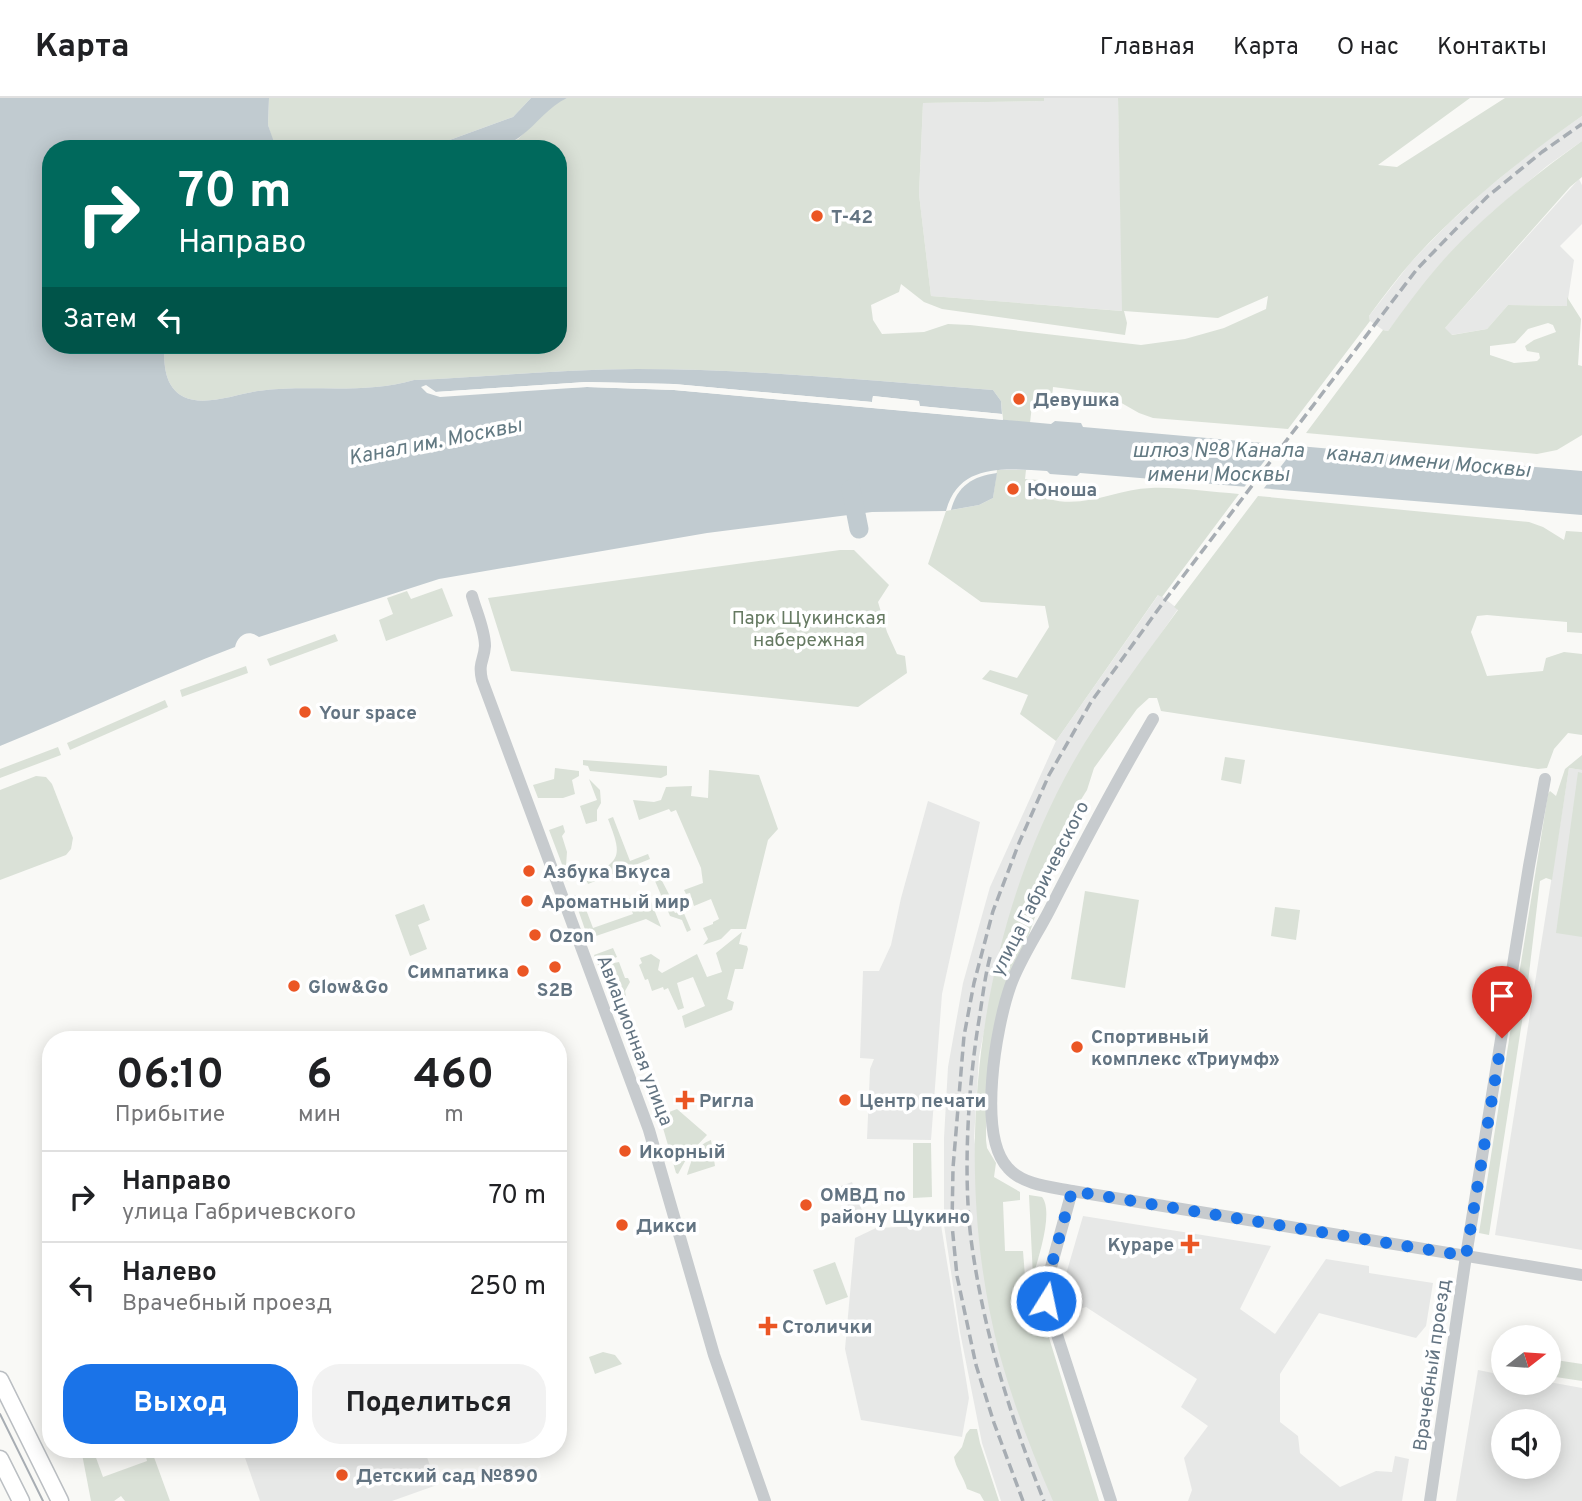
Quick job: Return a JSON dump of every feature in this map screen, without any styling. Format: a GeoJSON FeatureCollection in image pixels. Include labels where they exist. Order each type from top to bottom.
{"type":"FeatureCollection","features":[{"type":"Feature","properties":{"kind":"main road"},"geometry":{"type":"LineString","coordinates":[[0,1380],[60,1501]]}},
{"type":"Feature","properties":{"kind":"main road"},"geometry":{"type":"LineString","coordinates":[[0,1459],[21,1501]]}},
{"type":"Feature","properties":{"kind":"street","name":"Авиационная улица"},"geometry":{"type":"LineString","coordinates":[[472,596],[484,641],[480,664],[482,680],[645,1118],[714,1355],[765,1501]]}},
{"type":"Feature","properties":{"kind":"street","name":"улица Габричевского"},"geometry":{"type":"LineString","coordinates":[[1153,719],[1102,805],[1010,987],[994,1067],[992,1125],[1000,1158],[1012,1172],[1027,1180],[1072,1191],[1582,1275]]}},
{"type":"Feature","properties":{"kind":"street","name":"Врачебный проезд"},"geometry":{"type":"LineString","coordinates":[[1430,1501],[1466,1256],[1545,779]]}},
{"type":"Feature","properties":{"kind":"street"},"geometry":{"type":"LineString","coordinates":[[1072,1191],[1045,1289],[1046,1301],[1111,1501]]}},
{"type":"Feature","properties":{"kind":"shaded area"},"geometry":{"type":"Polygon","coordinates":[[[1044,98],[1118,98],[1123,311],[931,296],[919,194],[923,103],[1043,101],[1044,98]]]}},
{"type":"Feature","properties":{"kind":"shaded area"},"geometry":{"type":"Polygon","coordinates":[[[1582,116],[1582,141],[1547,166],[1491,213],[1439,265],[1388,331],[1370,321],[1369,316],[1411,262],[1447,225],[1538,147],[1582,116]]]}},
{"type":"Feature","properties":{"kind":"shaded area"},"geometry":{"type":"Polygon","coordinates":[[[1579,179],[1582,185],[1582,224],[1560,246],[1574,260],[1567,306],[1508,305],[1487,329],[1451,335],[1444,329],[1579,179]]]}},
{"type":"Feature","properties":{"kind":"shaded area"},"geometry":{"type":"Polygon","coordinates":[[[1159,594],[1178,609],[1084,745],[1057,795],[1034,847],[999,954],[979,1057],[974,1138],[990,1238],[1094,1501],[1001,1501],[982,1443],[960,1332],[944,1225],[944,1138],[948,1067],[963,983],[990,887],[1056,741],[1159,594]]]}},
{"type":"Feature","properties":{"kind":"shaded area"},"geometry":{"type":"Polygon","coordinates":[[[1569,768],[1582,770],[1582,1250],[1495,1235],[1569,768]]]}},
{"type":"Feature","properties":{"kind":"shaded area"},"geometry":{"type":"Polygon","coordinates":[[[928,801],[980,822],[942,994],[931,1140],[867,1139],[870,1069],[874,1059],[860,1058],[863,971],[879,971],[891,945],[928,801]]]}},
{"type":"Feature","properties":{"kind":"shaded area"},"geometry":{"type":"Polygon","coordinates":[[[852,1182],[865,1219],[854,1223],[841,1186],[852,1182]]]}},
{"type":"Feature","properties":{"kind":"shaded area"},"geometry":{"type":"Polygon","coordinates":[[[1083,1216],[1271,1246],[1240,1309],[1275,1334],[1326,1259],[1369,1266],[1369,1273],[1433,1283],[1426,1326],[1416,1338],[1319,1313],[1280,1374],[1280,1422],[1298,1436],[1300,1453],[1340,1487],[1376,1471],[1392,1472],[1395,1456],[1409,1459],[1402,1501],[1188,1501],[1192,1490],[1184,1458],[1208,1426],[1181,1407],[1197,1379],[1086,1307],[1066,1313],[1060,1295],[1083,1216]]]}},
{"type":"Feature","properties":{"kind":"shaded area"},"geometry":{"type":"Polygon","coordinates":[[[941,1225],[969,1398],[962,1437],[861,1420],[845,1349],[855,1238],[876,1228],[941,1225]]]}},
{"type":"Feature","properties":{"kind":"shaded area"},"geometry":{"type":"Polygon","coordinates":[[[1478,1370],[1491,1373],[1491,1395],[1561,1395],[1561,1384],[1582,1388],[1582,1501],[1456,1501],[1478,1370]]]}},
{"type":"Feature","properties":{"kind":"shaded area","name":"Детский сад №890"},"geometry":{"type":"Polygon","coordinates":[[[245,1458],[427,1458],[437,1485],[392,1501],[260,1501],[245,1458]]]}},
{"type":"Feature","properties":{"kind":"green space"},"geometry":{"type":"Polygon","coordinates":[[[269,98],[531,98],[513,117],[450,140],[272,140],[268,125],[269,98]]]}},
{"type":"Feature","properties":{"kind":"green space"},"geometry":{"type":"Polygon","coordinates":[[[567,98],[1044,98],[1044,101],[923,103],[919,194],[931,296],[1122,311],[1118,98],[1470,98],[1378,165],[1397,167],[1505,98],[1582,98],[1582,116],[1493,184],[1452,220],[1413,260],[1374,309],[1369,316],[1370,321],[1288,429],[1153,418],[1093,392],[1053,387],[1048,406],[1032,405],[1030,423],[1003,420],[1001,401],[993,390],[726,371],[609,369],[553,372],[414,380],[375,387],[278,389],[201,401],[184,397],[172,387],[165,367],[164,354],[567,354],[567,140],[515,140],[557,101],[567,98]],[[901,284],[899,292],[871,305],[873,320],[882,334],[924,332],[948,324],[1141,345],[1185,339],[1224,328],[1266,309],[1268,296],[1218,318],[1124,311],[1127,323],[1125,335],[942,309],[924,302],[901,284]]]}},
{"type":"Feature","properties":{"kind":"green space"},"geometry":{"type":"Polygon","coordinates":[[[1582,141],[1582,177],[1570,187],[1445,328],[1452,335],[1487,329],[1508,305],[1567,306],[1567,297],[1581,319],[1578,365],[1582,366],[1582,435],[1557,450],[1537,454],[1306,433],[1383,330],[1388,331],[1454,248],[1507,199],[1582,141]],[[1548,323],[1528,329],[1515,343],[1490,346],[1490,355],[1514,363],[1537,361],[1540,358],[1539,353],[1527,351],[1525,346],[1556,332],[1553,325],[1548,323]]]}},
{"type":"Feature","properties":{"kind":"green space"},"geometry":{"type":"Polygon","coordinates":[[[997,470],[1026,470],[1025,479],[1039,480],[1039,492],[1049,493],[1049,499],[1062,501],[1075,502],[1151,488],[1239,494],[1162,597],[1158,595],[1056,741],[1020,714],[1028,695],[982,679],[990,670],[1017,678],[1049,627],[1045,606],[981,602],[928,564],[946,511],[979,505],[993,498],[997,470]]]}},
{"type":"Feature","properties":{"kind":"green space"},"geometry":{"type":"Polygon","coordinates":[[[1258,496],[1529,522],[1564,540],[1566,531],[1582,532],[1582,633],[1567,632],[1567,622],[1487,615],[1477,616],[1471,632],[1487,676],[1543,671],[1546,658],[1564,652],[1582,654],[1582,735],[1568,733],[1554,749],[1547,768],[1538,769],[1161,711],[1157,698],[1149,698],[1137,709],[1094,768],[1087,790],[1067,822],[1035,901],[1036,914],[1024,949],[1009,980],[986,1111],[987,1148],[996,1163],[994,1177],[1020,1192],[1020,1200],[1003,1202],[1005,1251],[1023,1251],[1026,1325],[1047,1331],[1099,1501],[1053,1501],[1023,1428],[1004,1371],[984,1277],[976,1199],[976,1119],[983,1040],[997,961],[1019,885],[1048,812],[1084,744],[1178,610],[1174,607],[1258,496]]]}},
{"type":"Feature","properties":{"kind":"green space","name":"Парк Щукинская набережная"},"geometry":{"type":"Polygon","coordinates":[[[854,550],[889,585],[878,602],[897,654],[905,656],[907,673],[858,707],[511,671],[488,598],[854,550]]]}},
{"type":"Feature","properties":{"kind":"green space"},"geometry":{"type":"Polygon","coordinates":[[[442,588],[453,616],[386,641],[379,620],[393,614],[387,598],[407,591],[411,599],[442,588]]]}},
{"type":"Feature","properties":{"kind":"green space"},"geometry":{"type":"Polygon","coordinates":[[[335,634],[338,641],[270,666],[267,659],[335,634]]]}},
{"type":"Feature","properties":{"kind":"green space"},"geometry":{"type":"Polygon","coordinates":[[[246,666],[248,673],[182,697],[180,690],[246,666]]]}},
{"type":"Feature","properties":{"kind":"green space"},"geometry":{"type":"Polygon","coordinates":[[[165,700],[168,707],[70,750],[67,743],[165,700]]]}},
{"type":"Feature","properties":{"kind":"green space"},"geometry":{"type":"Polygon","coordinates":[[[58,747],[61,755],[0,778],[0,769],[58,747]]]}},
{"type":"Feature","properties":{"kind":"green space"},"geometry":{"type":"Polygon","coordinates":[[[1582,755],[1582,770],[1569,768],[1552,880],[1546,878],[1540,881],[1528,982],[1518,981],[1548,794],[1550,791],[1556,796],[1565,769],[1582,755]]]}},
{"type":"Feature","properties":{"kind":"green space"},"geometry":{"type":"Polygon","coordinates":[[[1225,757],[1245,760],[1241,784],[1221,780],[1225,757]]]}},
{"type":"Feature","properties":{"kind":"green space"},"geometry":{"type":"Polygon","coordinates":[[[583,760],[667,766],[667,775],[661,778],[590,771],[588,766],[583,765],[583,760]]]}},
{"type":"Feature","properties":{"kind":"green space"},"geometry":{"type":"Polygon","coordinates":[[[555,768],[579,771],[579,776],[572,780],[575,794],[563,798],[538,798],[533,785],[554,779],[555,768]]]}},
{"type":"Feature","properties":{"kind":"green space"},"geometry":{"type":"Polygon","coordinates":[[[709,770],[759,775],[778,829],[768,840],[746,929],[731,929],[721,939],[703,945],[708,939],[703,928],[719,919],[711,899],[694,906],[690,893],[686,894],[684,890],[703,883],[701,868],[676,810],[671,812],[669,809],[639,820],[633,800],[654,802],[661,800],[666,787],[692,786],[691,796],[708,798],[709,770]]]}},
{"type":"Feature","properties":{"kind":"green space"},"geometry":{"type":"Polygon","coordinates":[[[1578,772],[1582,773],[1582,937],[1556,933],[1578,772]]]}},
{"type":"Feature","properties":{"kind":"green space"},"geometry":{"type":"Polygon","coordinates":[[[36,776],[46,777],[52,784],[73,838],[71,849],[66,855],[0,880],[0,790],[36,776]]]}},
{"type":"Feature","properties":{"kind":"green space"},"geometry":{"type":"Polygon","coordinates":[[[589,779],[600,790],[601,803],[597,810],[597,821],[586,824],[580,806],[597,800],[589,779]]]}},
{"type":"Feature","properties":{"kind":"green space"},"geometry":{"type":"Polygon","coordinates":[[[613,817],[630,861],[648,854],[650,859],[588,884],[585,877],[607,867],[616,856],[616,841],[608,819],[613,817]]]}},
{"type":"Feature","properties":{"kind":"green space"},"geometry":{"type":"Polygon","coordinates":[[[563,825],[565,832],[562,836],[567,852],[566,866],[563,867],[549,830],[563,825]]]}},
{"type":"Feature","properties":{"kind":"green space"},"geometry":{"type":"Polygon","coordinates":[[[661,879],[672,900],[670,901],[675,913],[683,911],[691,930],[687,932],[682,920],[670,916],[655,881],[661,879]]]}},
{"type":"Feature","properties":{"kind":"green space"},"geometry":{"type":"Polygon","coordinates":[[[1085,891],[1139,900],[1125,988],[1071,979],[1085,891]]]}},
{"type":"Feature","properties":{"kind":"green space"},"geometry":{"type":"Polygon","coordinates":[[[643,893],[648,894],[661,927],[646,919],[596,936],[589,941],[573,895],[579,895],[582,899],[593,928],[633,914],[628,899],[643,893]]]}},
{"type":"Feature","properties":{"kind":"green space"},"geometry":{"type":"Polygon","coordinates":[[[424,904],[430,920],[418,925],[427,949],[410,956],[395,915],[424,904]]]}},
{"type":"Feature","properties":{"kind":"green space"},"geometry":{"type":"Polygon","coordinates":[[[1275,907],[1300,910],[1296,940],[1271,936],[1275,907]]]}},
{"type":"Feature","properties":{"kind":"green space"},"geometry":{"type":"Polygon","coordinates":[[[742,932],[739,944],[747,946],[748,949],[743,969],[735,969],[727,999],[734,1002],[732,1010],[685,1028],[682,1016],[705,1006],[693,977],[677,983],[684,1008],[678,1010],[668,988],[652,991],[639,965],[642,963],[640,958],[651,954],[660,960],[658,970],[662,973],[697,954],[707,977],[722,972],[716,953],[742,932]]]}},
{"type":"Feature","properties":{"kind":"green space"},"geometry":{"type":"Polygon","coordinates":[[[613,948],[617,957],[612,959],[614,963],[619,962],[625,978],[630,982],[625,991],[630,1018],[618,1015],[594,955],[613,948]]]}},
{"type":"Feature","properties":{"kind":"green space"},"geometry":{"type":"Polygon","coordinates":[[[1515,1001],[1525,1002],[1489,1235],[1479,1233],[1515,1001]]]}},
{"type":"Feature","properties":{"kind":"green space"},"geometry":{"type":"Polygon","coordinates":[[[677,1109],[707,1135],[689,1154],[678,1174],[661,1121],[664,1114],[677,1109]]]}},
{"type":"Feature","properties":{"kind":"green space"},"geometry":{"type":"Polygon","coordinates":[[[711,1140],[715,1166],[687,1175],[698,1149],[711,1140]]]}},
{"type":"Feature","properties":{"kind":"green space"},"geometry":{"type":"Polygon","coordinates":[[[913,1143],[931,1143],[932,1197],[913,1198],[913,1143]]]}},
{"type":"Feature","properties":{"kind":"green space"},"geometry":{"type":"Polygon","coordinates":[[[1029,1195],[1042,1197],[1046,1213],[1044,1236],[1033,1277],[1029,1195]]]}},
{"type":"Feature","properties":{"kind":"green space"},"geometry":{"type":"Polygon","coordinates":[[[835,1262],[848,1297],[826,1305],[813,1270],[835,1262]]]}},
{"type":"Feature","properties":{"kind":"green space"},"geometry":{"type":"Polygon","coordinates":[[[603,1352],[615,1355],[622,1364],[595,1374],[589,1357],[603,1352]]]}},
{"type":"Feature","properties":{"kind":"green space"},"geometry":{"type":"Polygon","coordinates":[[[1561,1361],[1582,1364],[1582,1381],[1561,1378],[1561,1361]]]}},
{"type":"Feature","properties":{"kind":"green space"},"geometry":{"type":"Polygon","coordinates":[[[970,1429],[977,1429],[999,1501],[984,1501],[980,1494],[967,1489],[956,1465],[954,1457],[970,1429]]]}},
{"type":"Feature","properties":{"kind":"green space"},"geometry":{"type":"Polygon","coordinates":[[[83,1458],[96,1458],[103,1477],[147,1461],[146,1458],[154,1458],[170,1501],[125,1501],[121,1496],[114,1501],[91,1501],[83,1458]]]}},
{"type":"Feature","properties":{"kind":"water"},"geometry":{"type":"Polygon","coordinates":[[[0,98],[269,98],[268,125],[273,140],[42,140],[42,354],[164,354],[165,367],[172,387],[177,393],[192,400],[221,399],[278,389],[375,387],[414,380],[581,370],[771,373],[993,390],[1001,401],[1002,414],[919,406],[919,401],[873,396],[872,402],[674,384],[586,382],[435,392],[430,390],[427,393],[587,387],[674,390],[1051,424],[1055,421],[1081,423],[1083,427],[1582,471],[1582,515],[1080,473],[1077,476],[1031,470],[986,472],[973,476],[962,484],[952,495],[946,511],[872,512],[707,533],[439,579],[259,637],[244,634],[235,647],[0,746],[0,98]]]}},
{"type":"Feature","properties":{"kind":"water"},"geometry":{"type":"Polygon","coordinates":[[[531,98],[567,98],[514,140],[450,140],[513,117],[531,98]]]}},
{"type":"Feature","properties":{"kind":"water"},"geometry":{"type":"Polygon","coordinates":[[[997,473],[993,498],[979,505],[951,510],[957,495],[967,484],[997,473]]]}},
{"type":"Feature","properties":{"kind":"pier"},"geometry":{"type":"Polygon","coordinates":[[[586,382],[674,384],[872,402],[873,396],[919,401],[920,406],[1002,414],[1003,420],[674,390],[587,387],[440,397],[427,393],[421,387],[426,385],[436,392],[586,382]]]}},
{"type":"Feature","properties":{"kind":"pier"},"geometry":{"type":"Polygon","coordinates":[[[1280,441],[1299,443],[1261,492],[1242,490],[1280,441]]]}},
{"type":"Feature","properties":{"kind":"waterway"},"geometry":{"type":"LineString","coordinates":[[851,489],[859,529]]}},
{"type":"Feature","properties":{"kind":"tram line"},"geometry":{"type":"LineString","coordinates":[[0,1414],[43,1501]]}},
{"type":"Feature","properties":{"kind":"railway"},"geometry":{"type":"LineString","coordinates":[[1023,1501],[976,1365],[957,1276],[952,1225],[953,1168],[964,1036],[974,983],[993,911],[1019,843],[1049,775],[1091,702],[1165,600],[1417,269],[1487,197],[1542,152],[1582,124]]}},
{"type":"Feature","properties":{"kind":"railway"},"geometry":{"type":"LineString","coordinates":[[990,957],[974,1051],[969,1104],[967,1187],[971,1239],[976,1273],[999,1372],[1044,1501]]}},
{"type":"Feature","properties":{"kind":"place","name":"Т-42"},"geometry":{"type":"Point","coordinates":[817,216]}},
{"type":"Feature","properties":{"kind":"place","name":"Девушка"},"geometry":{"type":"Point","coordinates":[1019,399]}},
{"type":"Feature","properties":{"kind":"place","name":"Юноша"},"geometry":{"type":"Point","coordinates":[1013,489]}},
{"type":"Feature","properties":{"kind":"place","name":"Your space"},"geometry":{"type":"Point","coordinates":[305,712]}},
{"type":"Feature","properties":{"kind":"place","name":"Азбука Вкуса"},"geometry":{"type":"Point","coordinates":[529,871]}},
{"type":"Feature","properties":{"kind":"place","name":"Ароматный мир"},"geometry":{"type":"Point","coordinates":[527,901]}},
{"type":"Feature","properties":{"kind":"place","name":"Ozon"},"geometry":{"type":"Point","coordinates":[535,935]}},
{"type":"Feature","properties":{"kind":"place","name":"S2B"},"geometry":{"type":"Point","coordinates":[555,967]}},
{"type":"Feature","properties":{"kind":"place","name":"Симпатика"},"geometry":{"type":"Point","coordinates":[523,971]}},
{"type":"Feature","properties":{"kind":"place","name":"Glow&Go"},"geometry":{"type":"Point","coordinates":[294,986]}},
{"type":"Feature","properties":{"kind":"place","name":"Спортивный комплекс «Триумф»"},"geometry":{"type":"Point","coordinates":[1077,1047]}},
{"type":"Feature","properties":{"kind":"place","name":"Ригла"},"geometry":{"type":"Point","coordinates":[685,1100]}},
{"type":"Feature","properties":{"kind":"place","name":"Центр печати"},"geometry":{"type":"Point","coordinates":[845,1100]}},
{"type":"Feature","properties":{"kind":"place","name":"Икорный"},"geometry":{"type":"Point","coordinates":[625,1151]}},
{"type":"Feature","properties":{"kind":"place","name":"ОМВД по району Щукино"},"geometry":{"type":"Point","coordinates":[806,1205]}},
{"type":"Feature","properties":{"kind":"place","name":"Дикси"},"geometry":{"type":"Point","coordinates":[622,1225]}},
{"type":"Feature","properties":{"kind":"place","name":"Кураре"},"geometry":{"type":"Point","coordinates":[1190,1244]}},
{"type":"Feature","properties":{"kind":"place","name":"Столички"},"geometry":{"type":"Point","coordinates":[768,1326]}},
{"type":"Feature","properties":{"kind":"place","name":"Детский сад №890"},"geometry":{"type":"Point","coordinates":[342,1475]}},
{"type":"Feature","properties":{"kind":"route"},"geometry":{"type":"LineString","coordinates":[[1046,1301],[1045,1289],[1072,1191],[1466,1256],[1502,1038]]}},
{"type":"Feature","properties":{"kind":"water label","name":"Канал им. Москвы"},"geometry":{"type":"Point","coordinates":[435,441]}},
{"type":"Feature","properties":{"kind":"water label","name":"канал имени Москвы"},"geometry":{"type":"Point","coordinates":[1428,461]}},
{"type":"Feature","properties":{"kind":"water label","name":"шлюз №8 Канала имени Москвы"},"geometry":{"type":"Point","coordinates":[1218,462]}}]}
